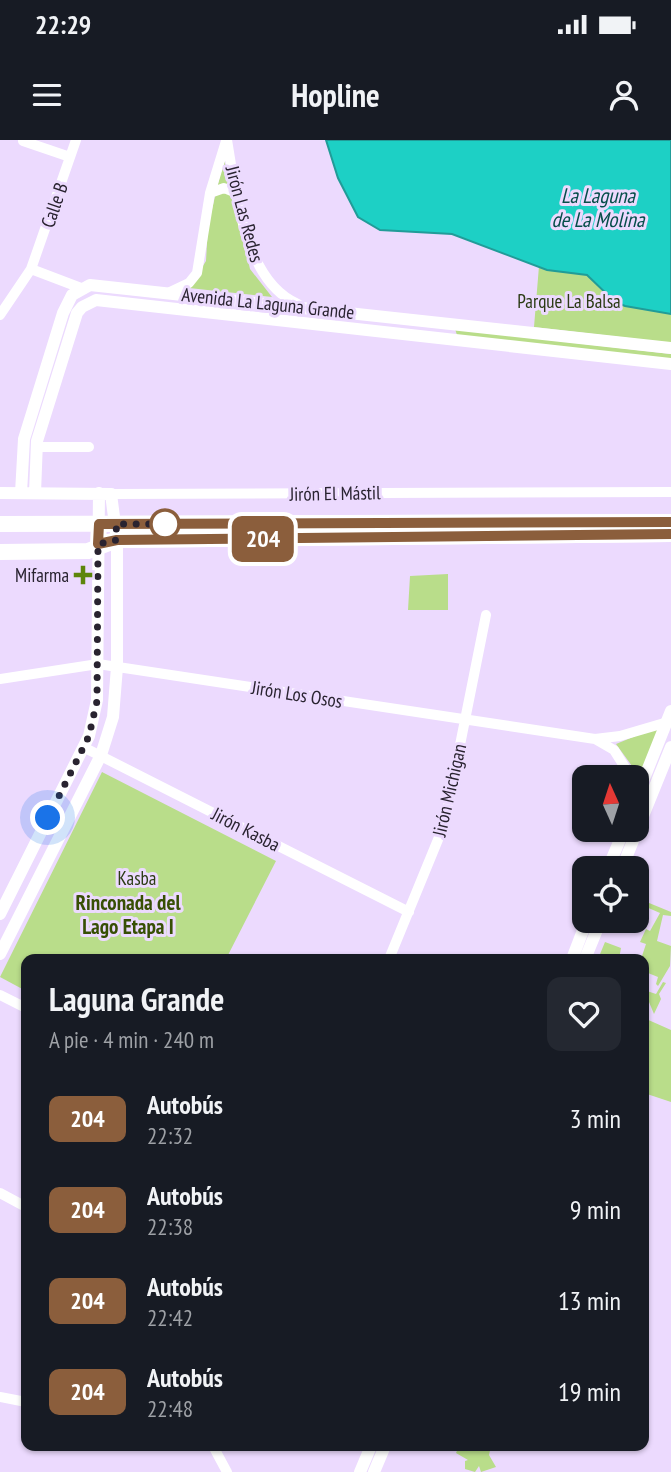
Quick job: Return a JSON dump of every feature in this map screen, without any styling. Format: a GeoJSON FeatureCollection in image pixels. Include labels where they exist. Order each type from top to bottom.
{"type":"FeatureCollection","features":[{"type":"Feature","properties":{"kind":"main road"},"geometry":{"type":"LineString","coordinates":[[0,552],[88,551],[117,532],[425,523],[671,522]]}},
{"type":"Feature","properties":{"kind":"main road"},"geometry":{"type":"LineString","coordinates":[[425,523],[503,536]]}},
{"type":"Feature","properties":{"kind":"main road"},"geometry":{"type":"LineString","coordinates":[[0,524],[99,524],[117,532],[503,536],[671,534]]}},
{"type":"Feature","properties":{"kind":"street","name":"Calle B"},"geometry":{"type":"LineString","coordinates":[[0,315],[31,269],[76,140]]}},
{"type":"Feature","properties":{"kind":"street","name":"Jirón Las Redes"},"geometry":{"type":"LineString","coordinates":[[168,292],[190,283],[197,273],[210,193],[226,140]]}},
{"type":"Feature","properties":{"kind":"street","name":"Jirón Las Redes"},"geometry":{"type":"LineString","coordinates":[[226,140],[236,193],[257,266],[265,279],[286,299],[305,307]]}},
{"type":"Feature","properties":{"kind":"street"},"geometry":{"type":"LineString","coordinates":[[23,141],[71,157]]}},
{"type":"Feature","properties":{"kind":"street"},"geometry":{"type":"LineString","coordinates":[[210,193],[224,188],[236,193]]}},
{"type":"Feature","properties":{"kind":"street"},"geometry":{"type":"LineString","coordinates":[[21,493],[24,439],[66,304],[81,289],[31,269]]}},
{"type":"Feature","properties":{"kind":"street","name":"Avenida La Laguna Grande"},"geometry":{"type":"LineString","coordinates":[[81,289],[103,285],[671,348]]}},
{"type":"Feature","properties":{"kind":"street"},"geometry":{"type":"LineString","coordinates":[[128,302],[130,288]]}},
{"type":"Feature","properties":{"kind":"street","name":"Avenida La Laguna Grande"},"geometry":{"type":"LineString","coordinates":[[35,493],[37,444],[77,313],[82,307],[96,300],[671,364]]}},
{"type":"Feature","properties":{"kind":"street"},"geometry":{"type":"LineString","coordinates":[[330,326],[333,310]]}},
{"type":"Feature","properties":{"kind":"street"},"geometry":{"type":"LineString","coordinates":[[450,339],[452,324]]}},
{"type":"Feature","properties":{"kind":"street"},"geometry":{"type":"LineString","coordinates":[[24,439],[37,444],[89,447]]}},
{"type":"Feature","properties":{"kind":"street","name":"Jirón El Mástil"},"geometry":{"type":"LineString","coordinates":[[0,493],[671,492]]}},
{"type":"Feature","properties":{"kind":"street"},"geometry":{"type":"LineString","coordinates":[[0,914],[83,747],[97,701],[98,544],[105,494]]}},
{"type":"Feature","properties":{"kind":"street"},"geometry":{"type":"LineString","coordinates":[[0,954],[101,755],[113,717],[117,667],[117,532],[105,494]]}},
{"type":"Feature","properties":{"kind":"street","name":"Jirón Michigan"},"geometry":{"type":"LineString","coordinates":[[392,954],[444,825],[486,615]]}},
{"type":"Feature","properties":{"kind":"street","name":"Jirón Los Osos"},"geometry":{"type":"LineString","coordinates":[[0,679],[98,664],[594,739],[621,736],[670,717]]}},
{"type":"Feature","properties":{"kind":"street"},"geometry":{"type":"LineString","coordinates":[[649,773],[670,717]]}},
{"type":"Feature","properties":{"kind":"street"},"geometry":{"type":"LineString","coordinates":[[594,739],[614,750],[623,765]]}},
{"type":"Feature","properties":{"kind":"street","name":"Jirón Kasba"},"geometry":{"type":"LineString","coordinates":[[83,747],[409,912]]}},
{"type":"Feature","properties":{"kind":"street"},"geometry":{"type":"LineString","coordinates":[[649,782],[671,747]]}},
{"type":"Feature","properties":{"kind":"street"},"geometry":{"type":"LineString","coordinates":[[574,954],[582,933]]}},
{"type":"Feature","properties":{"kind":"street"},"geometry":{"type":"LineString","coordinates":[[588,954],[596,933]]}},
{"type":"Feature","properties":{"kind":"street"},"geometry":{"type":"LineString","coordinates":[[0,995],[21,1006]]}},
{"type":"Feature","properties":{"kind":"street"},"geometry":{"type":"LineString","coordinates":[[0,1193],[21,1204]]}},
{"type":"Feature","properties":{"kind":"street"},"geometry":{"type":"LineString","coordinates":[[0,1397],[21,1401]]}},
{"type":"Feature","properties":{"kind":"street"},"geometry":{"type":"LineString","coordinates":[[216,1451],[227,1472]]}},
{"type":"Feature","properties":{"kind":"street"},"geometry":{"type":"LineString","coordinates":[[360,1472],[369,1451]]}},
{"type":"Feature","properties":{"kind":"street"},"geometry":{"type":"LineString","coordinates":[[374,1472],[384,1451]]}},
{"type":"Feature","properties":{"kind":"green space"},"geometry":{"type":"Polygon","coordinates":[[[224,159],[250,269],[272,297],[189,288],[206,261],[208,226],[224,159]]]}},
{"type":"Feature","properties":{"kind":"green space","name":"Parque La Balsa"},"geometry":{"type":"Polygon","coordinates":[[[539,266],[547,270],[587,275],[625,306],[671,314],[671,343],[534,327],[539,266]]]}},
{"type":"Feature","properties":{"kind":"green space"},"geometry":{"type":"Polygon","coordinates":[[[455,329],[671,354],[671,360],[457,335],[455,329]]]}},
{"type":"Feature","properties":{"kind":"green space"},"geometry":{"type":"Polygon","coordinates":[[[448,574],[448,610],[408,610],[410,576],[448,574]]]}},
{"type":"Feature","properties":{"kind":"green space"},"geometry":{"type":"Polygon","coordinates":[[[660,726],[645,765],[631,765],[616,744],[660,726]]]}},
{"type":"Feature","properties":{"kind":"green space","name":"Kasba"},"geometry":{"type":"Polygon","coordinates":[[[102,772],[276,861],[229,954],[21,954],[21,988],[0,977],[102,772]]]}},
{"type":"Feature","properties":{"kind":"green space"},"geometry":{"type":"Polygon","coordinates":[[[649,903],[671,912],[671,916],[663,915],[657,941],[671,946],[670,966],[658,986],[658,977],[649,973],[649,954],[643,954],[646,944],[640,942],[644,933],[649,933],[660,913],[649,908],[649,903]]]}},
{"type":"Feature","properties":{"kind":"green space"},"geometry":{"type":"Polygon","coordinates":[[[605,942],[621,948],[620,954],[600,954],[605,942]]]}},
{"type":"Feature","properties":{"kind":"green space"},"geometry":{"type":"Polygon","coordinates":[[[663,982],[666,983],[659,994],[661,999],[654,1014],[649,1002],[649,992],[656,994],[663,982]]]}},
{"type":"Feature","properties":{"kind":"green space"},"geometry":{"type":"Polygon","coordinates":[[[649,1020],[671,1030],[671,1102],[649,1095],[649,1020]]]}},
{"type":"Feature","properties":{"kind":"green space"},"geometry":{"type":"Polygon","coordinates":[[[490,1451],[489,1455],[496,1467],[481,1472],[479,1466],[475,1472],[465,1469],[465,1461],[468,1460],[456,1453],[490,1451]]]}},
{"type":"Feature","properties":{"kind":"water","name":"La Laguna de La Molina"},"geometry":{"type":"Polygon","coordinates":[[[326,140],[671,140],[671,314],[625,306],[615,302],[587,275],[547,270],[452,234],[380,230],[358,217],[338,178],[326,140]]]}},
{"type":"Feature","properties":{"kind":"bus line","name":"204"},"geometry":{"type":"LineString","coordinates":[[671,522],[99,524],[98,544],[117,540],[671,534]]}},
{"type":"Feature","properties":{"kind":"place","name":"Mifarma"},"geometry":{"type":"Point","coordinates":[83,575]}},
{"type":"Feature","properties":{"kind":"district","name":"Rinconada del Lago Etapa I"},"geometry":{"type":"Point","coordinates":[128,915]}},
{"type":"Feature","properties":{"kind":"route"},"geometry":{"type":"LineString","coordinates":[[48,818],[89,736],[97,701],[98,544],[117,540],[116,524],[165,524]]}}]}
